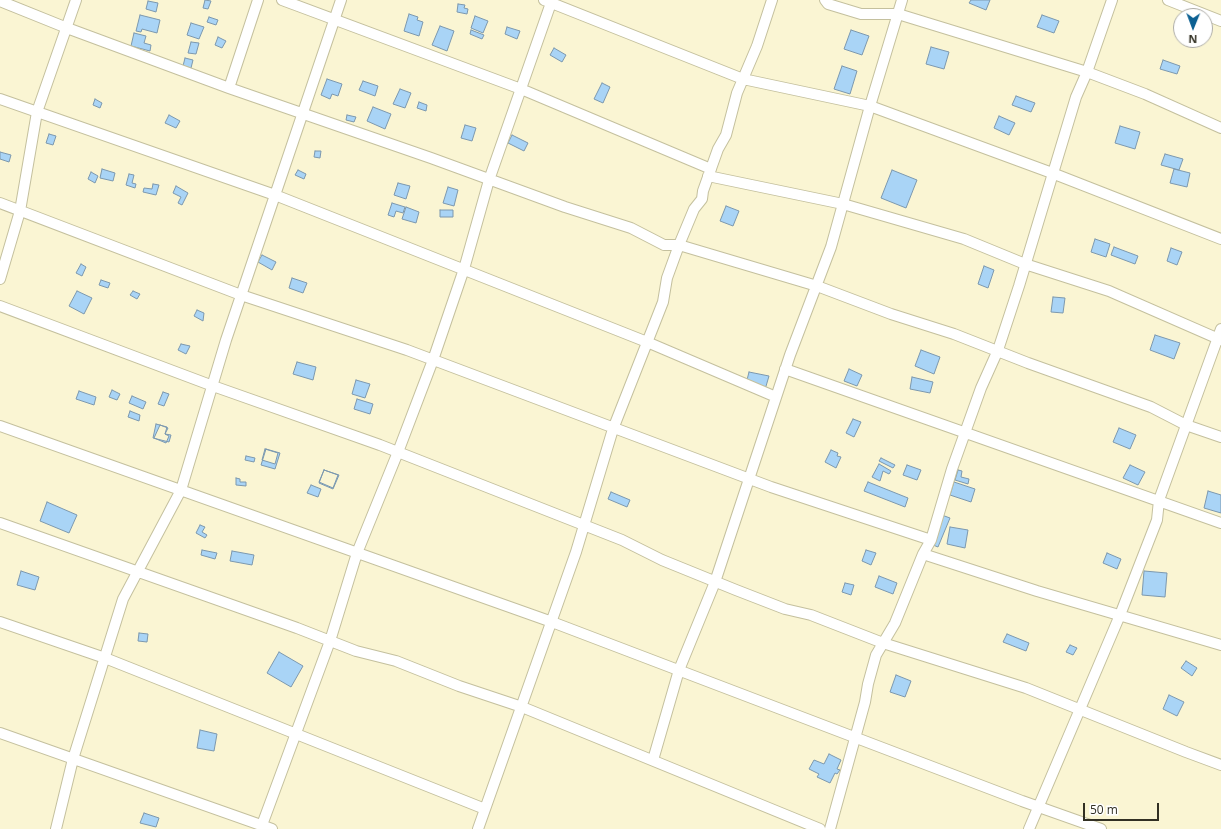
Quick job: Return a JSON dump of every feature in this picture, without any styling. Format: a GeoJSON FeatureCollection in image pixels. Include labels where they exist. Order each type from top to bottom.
{"type":"FeatureCollection","features":[{"type":"Feature","properties":{"kind":"street"},"geometry":{"type":"LineString","coordinates":[[0,279],[20,211],[37,112],[76,0]]}},
{"type":"Feature","properties":{"kind":"street"},"geometry":{"type":"LineString","coordinates":[[229,88],[258,0]]}},
{"type":"Feature","properties":{"kind":"street"},"geometry":{"type":"LineString","coordinates":[[282,0],[521,89],[710,172],[843,204],[964,239],[1025,264],[1109,291],[1219,339]]}},
{"type":"Feature","properties":{"kind":"street"},"geometry":{"type":"LineString","coordinates":[[56,829],[73,759],[123,599],[181,490],[241,295],[301,112],[340,0]]}},
{"type":"Feature","properties":{"kind":"street"},"geometry":{"type":"LineString","coordinates":[[478,829],[576,552],[613,429],[663,302],[667,278],[679,245],[694,209],[702,199],[702,191],[726,135],[743,79],[758,46],[772,0]]}},
{"type":"Feature","properties":{"kind":"street"},"geometry":{"type":"LineString","coordinates":[[825,0],[828,4],[861,14],[898,14],[1087,72],[1145,94],[1221,128]]}},
{"type":"Feature","properties":{"kind":"street"},"geometry":{"type":"LineString","coordinates":[[653,760],[679,670],[715,582],[776,397],[816,286],[843,204],[870,106],[902,0]]}},
{"type":"Feature","properties":{"kind":"street"},"geometry":{"type":"LineString","coordinates":[[830,829],[856,737],[876,654],[895,623],[923,554],[931,540],[952,469],[981,388],[998,350],[1076,97],[1087,72],[1112,0]]}},
{"type":"Feature","properties":{"kind":"street"},"geometry":{"type":"LineString","coordinates":[[1168,0],[1221,21]]}},
{"type":"Feature","properties":{"kind":"street"},"geometry":{"type":"LineString","coordinates":[[0,1],[67,28],[229,88],[301,112],[489,180],[631,228],[664,245],[679,245],[816,286],[891,314],[998,350],[1041,368],[1150,407],[1186,425],[1221,437]]}},
{"type":"Feature","properties":{"kind":"street"},"geometry":{"type":"LineString","coordinates":[[262,825],[330,641],[357,553],[433,360],[464,270],[489,180],[521,89],[549,1],[743,79],[870,106],[1052,173],[1221,239]]}},
{"type":"Feature","properties":{"kind":"street"},"geometry":{"type":"LineString","coordinates":[[0,99],[275,194],[647,342],[776,397]]}},
{"type":"Feature","properties":{"kind":"street"},"geometry":{"type":"LineString","coordinates":[[0,203],[241,295],[371,337],[749,479],[931,540]]}},
{"type":"Feature","properties":{"kind":"street"},"geometry":{"type":"LineString","coordinates":[[0,306],[212,386],[398,452],[583,525],[715,582],[785,609],[812,615],[883,643],[1026,688],[1186,752],[1221,764]]}},
{"type":"Feature","properties":{"kind":"street"},"geometry":{"type":"LineString","coordinates":[[1028,829],[1039,807],[1079,709],[1120,615],[1157,520],[1159,500],[1219,339],[1221,329]]}},
{"type":"Feature","properties":{"kind":"street"},"geometry":{"type":"LineString","coordinates":[[786,369],[1221,523]]}},
{"type":"Feature","properties":{"kind":"street"},"geometry":{"type":"LineString","coordinates":[[0,426],[552,622],[1039,807],[1101,829]]}},
{"type":"Feature","properties":{"kind":"street"},"geometry":{"type":"LineString","coordinates":[[0,523],[356,651],[396,661],[459,686],[522,708],[820,829]]}},
{"type":"Feature","properties":{"kind":"street"},"geometry":{"type":"LineString","coordinates":[[923,554],[1221,645]]}},
{"type":"Feature","properties":{"kind":"street"},"geometry":{"type":"LineString","coordinates":[[0,622],[105,658],[485,809]]}},
{"type":"Feature","properties":{"kind":"street"},"geometry":{"type":"LineString","coordinates":[[0,733],[272,829]]}},
{"type":"Feature","properties":{"kind":"building"},"geometry":{"type":"Polygon","coordinates":[[[205,0],[211,1],[208,9],[203,8],[205,0]]]}},
{"type":"Feature","properties":{"kind":"building"},"geometry":{"type":"Polygon","coordinates":[[[971,0],[990,0],[986,10],[969,3],[971,0]]]}},
{"type":"Feature","properties":{"kind":"building"},"geometry":{"type":"Polygon","coordinates":[[[148,1],[158,3],[156,12],[146,9],[148,1]]]}},
{"type":"Feature","properties":{"kind":"building"},"geometry":{"type":"Polygon","coordinates":[[[458,4],[465,5],[464,8],[468,9],[467,14],[457,12],[458,4]]]}},
{"type":"Feature","properties":{"kind":"building"},"geometry":{"type":"Polygon","coordinates":[[[409,14],[418,17],[417,20],[423,22],[419,36],[404,31],[409,14]]]}},
{"type":"Feature","properties":{"kind":"building"},"geometry":{"type":"Polygon","coordinates":[[[140,15],[160,20],[157,33],[142,29],[141,32],[136,31],[140,15]]]}},
{"type":"Feature","properties":{"kind":"building"},"geometry":{"type":"Polygon","coordinates":[[[1042,15],[1059,21],[1054,33],[1037,27],[1042,15]]]}},
{"type":"Feature","properties":{"kind":"building"},"geometry":{"type":"Polygon","coordinates":[[[475,16],[488,21],[483,33],[471,28],[475,16]]]}},
{"type":"Feature","properties":{"kind":"building"},"geometry":{"type":"Polygon","coordinates":[[[209,17],[218,20],[216,25],[207,22],[209,17]]]}},
{"type":"Feature","properties":{"kind":"building"},"geometry":{"type":"Polygon","coordinates":[[[191,23],[204,27],[199,39],[187,35],[191,23]]]}},
{"type":"Feature","properties":{"kind":"building"},"geometry":{"type":"Polygon","coordinates":[[[440,26],[454,31],[447,51],[432,45],[440,26]]]}},
{"type":"Feature","properties":{"kind":"building"},"geometry":{"type":"Polygon","coordinates":[[[507,27],[520,31],[517,39],[505,34],[507,27]]]}},
{"type":"Feature","properties":{"kind":"building"},"geometry":{"type":"Polygon","coordinates":[[[471,30],[484,35],[482,39],[470,34],[471,30]]]}},
{"type":"Feature","properties":{"kind":"building"},"geometry":{"type":"Polygon","coordinates":[[[851,30],[869,36],[862,55],[844,49],[851,30]]]}},
{"type":"Feature","properties":{"kind":"building"},"geometry":{"type":"Polygon","coordinates":[[[134,33],[146,36],[144,43],[151,45],[150,51],[131,46],[134,33]]]}},
{"type":"Feature","properties":{"kind":"building"},"geometry":{"type":"Polygon","coordinates":[[[218,37],[226,41],[222,48],[215,45],[218,37]]]}},
{"type":"Feature","properties":{"kind":"building"},"geometry":{"type":"Polygon","coordinates":[[[191,42],[199,43],[196,54],[188,53],[191,42]]]}},
{"type":"Feature","properties":{"kind":"building"},"geometry":{"type":"Polygon","coordinates":[[[931,47],[949,52],[944,69],[926,64],[931,47]]]}},
{"type":"Feature","properties":{"kind":"building"},"geometry":{"type":"Polygon","coordinates":[[[554,48],[566,55],[562,62],[550,55],[554,48]]]}},
{"type":"Feature","properties":{"kind":"building"},"geometry":{"type":"Polygon","coordinates":[[[185,58],[193,60],[191,68],[183,66],[185,58]]]}},
{"type":"Feature","properties":{"kind":"building"},"geometry":{"type":"Polygon","coordinates":[[[1163,60],[1180,66],[1177,74],[1160,69],[1163,60]]]}},
{"type":"Feature","properties":{"kind":"building"},"geometry":{"type":"Polygon","coordinates":[[[842,66],[857,71],[850,94],[834,89],[842,66]]]}},
{"type":"Feature","properties":{"kind":"building"},"geometry":{"type":"Polygon","coordinates":[[[327,79],[342,84],[338,96],[332,94],[330,99],[321,95],[327,79]]]}},
{"type":"Feature","properties":{"kind":"building"},"geometry":{"type":"Polygon","coordinates":[[[363,81],[378,86],[375,96],[359,90],[363,81]]]}},
{"type":"Feature","properties":{"kind":"building"},"geometry":{"type":"Polygon","coordinates":[[[602,83],[610,87],[603,103],[594,99],[602,83]]]}},
{"type":"Feature","properties":{"kind":"building"},"geometry":{"type":"Polygon","coordinates":[[[400,89],[411,93],[405,108],[393,104],[400,89]]]}},
{"type":"Feature","properties":{"kind":"building"},"geometry":{"type":"Polygon","coordinates":[[[1016,96],[1035,103],[1031,112],[1012,105],[1016,96]]]}},
{"type":"Feature","properties":{"kind":"building"},"geometry":{"type":"Polygon","coordinates":[[[95,99],[102,103],[100,108],[93,105],[95,99]]]}},
{"type":"Feature","properties":{"kind":"building"},"geometry":{"type":"Polygon","coordinates":[[[419,102],[427,105],[426,111],[417,108],[419,102]]]}},
{"type":"Feature","properties":{"kind":"building"},"geometry":{"type":"Polygon","coordinates":[[[373,107],[391,114],[385,129],[367,121],[373,107]]]}},
{"type":"Feature","properties":{"kind":"building"},"geometry":{"type":"Polygon","coordinates":[[[169,115],[180,121],[176,128],[165,123],[169,115]]]}},
{"type":"Feature","properties":{"kind":"building"},"geometry":{"type":"Polygon","coordinates":[[[347,115],[356,117],[354,122],[346,120],[347,115]]]}},
{"type":"Feature","properties":{"kind":"building"},"geometry":{"type":"Polygon","coordinates":[[[999,116],[1015,123],[1009,135],[994,128],[999,116]]]}},
{"type":"Feature","properties":{"kind":"building"},"geometry":{"type":"Polygon","coordinates":[[[465,125],[476,128],[472,141],[461,138],[465,125]]]}},
{"type":"Feature","properties":{"kind":"building"},"geometry":{"type":"Polygon","coordinates":[[[1120,126],[1140,132],[1135,149],[1115,143],[1120,126]]]}},
{"type":"Feature","properties":{"kind":"building"},"geometry":{"type":"Polygon","coordinates":[[[49,134],[56,136],[53,145],[46,143],[49,134]]]}},
{"type":"Feature","properties":{"kind":"building"},"geometry":{"type":"Polygon","coordinates":[[[512,135],[528,143],[524,151],[508,143],[512,135]]]}},
{"type":"Feature","properties":{"kind":"building"},"geometry":{"type":"Polygon","coordinates":[[[315,151],[321,151],[320,158],[314,157],[315,151]]]}},
{"type":"Feature","properties":{"kind":"building"},"geometry":{"type":"Polygon","coordinates":[[[0,152],[11,155],[9,162],[0,159],[0,152]]]}},
{"type":"Feature","properties":{"kind":"building"},"geometry":{"type":"Polygon","coordinates":[[[1165,154],[1183,159],[1179,170],[1161,165],[1165,154]]]}},
{"type":"Feature","properties":{"kind":"building"},"geometry":{"type":"Polygon","coordinates":[[[102,169],[115,173],[113,181],[100,178],[102,169]]]}},
{"type":"Feature","properties":{"kind":"building"},"geometry":{"type":"Polygon","coordinates":[[[1174,169],[1190,173],[1187,187],[1170,183],[1174,169]]]}},
{"type":"Feature","properties":{"kind":"building"},"geometry":{"type":"Polygon","coordinates":[[[298,170],[306,174],[304,179],[295,175],[298,170]]]}},
{"type":"Feature","properties":{"kind":"building"},"geometry":{"type":"Polygon","coordinates":[[[892,170],[917,180],[906,208],[881,198],[892,170]]]}},
{"type":"Feature","properties":{"kind":"building"},"geometry":{"type":"Polygon","coordinates":[[[91,172],[98,176],[95,183],[88,179],[91,172]]]}},
{"type":"Feature","properties":{"kind":"building"},"geometry":{"type":"Polygon","coordinates":[[[129,174],[134,175],[132,183],[136,184],[135,188],[126,185],[129,174]]]}},
{"type":"Feature","properties":{"kind":"building"},"geometry":{"type":"Polygon","coordinates":[[[398,183],[410,186],[406,199],[394,195],[398,183]]]}},
{"type":"Feature","properties":{"kind":"building"},"geometry":{"type":"Polygon","coordinates":[[[153,184],[159,185],[156,195],[143,192],[144,188],[152,189],[153,184]]]}},
{"type":"Feature","properties":{"kind":"building"},"geometry":{"type":"Polygon","coordinates":[[[176,186],[188,193],[182,205],[178,203],[181,197],[173,193],[176,186]]]}},
{"type":"Feature","properties":{"kind":"building"},"geometry":{"type":"Polygon","coordinates":[[[448,187],[458,190],[454,206],[443,203],[448,187]]]}},
{"type":"Feature","properties":{"kind":"building"},"geometry":{"type":"Polygon","coordinates":[[[392,203],[405,207],[403,213],[396,211],[394,217],[388,215],[392,203]]]}},
{"type":"Feature","properties":{"kind":"building"},"geometry":{"type":"Polygon","coordinates":[[[726,206],[739,211],[733,226],[720,221],[726,206]]]}},
{"type":"Feature","properties":{"kind":"building"},"geometry":{"type":"Polygon","coordinates":[[[406,207],[419,212],[416,223],[402,219],[406,207]]]}},
{"type":"Feature","properties":{"kind":"building"},"geometry":{"type":"Polygon","coordinates":[[[440,210],[453,210],[453,217],[440,217],[440,210]]]}},
{"type":"Feature","properties":{"kind":"building"},"geometry":{"type":"Polygon","coordinates":[[[1095,239],[1110,244],[1106,257],[1091,252],[1095,239]]]}},
{"type":"Feature","properties":{"kind":"building"},"geometry":{"type":"Polygon","coordinates":[[[1114,247],[1138,256],[1135,264],[1111,255],[1114,247]]]}},
{"type":"Feature","properties":{"kind":"building"},"geometry":{"type":"Polygon","coordinates":[[[1171,248],[1182,252],[1177,265],[1167,261],[1171,248]]]}},
{"type":"Feature","properties":{"kind":"building"},"geometry":{"type":"Polygon","coordinates":[[[262,255],[276,262],[272,270],[258,262],[262,255]]]}},
{"type":"Feature","properties":{"kind":"building"},"geometry":{"type":"Polygon","coordinates":[[[81,264],[86,267],[82,276],[76,273],[81,264]]]}},
{"type":"Feature","properties":{"kind":"building"},"geometry":{"type":"Polygon","coordinates":[[[984,266],[994,270],[988,288],[978,284],[984,266]]]}},
{"type":"Feature","properties":{"kind":"building"},"geometry":{"type":"Polygon","coordinates":[[[292,278],[307,283],[303,293],[289,288],[292,278]]]}},
{"type":"Feature","properties":{"kind":"building"},"geometry":{"type":"Polygon","coordinates":[[[101,280],[110,283],[108,288],[99,285],[101,280]]]}},
{"type":"Feature","properties":{"kind":"building"},"geometry":{"type":"Polygon","coordinates":[[[77,291],[92,298],[84,314],[69,306],[77,291]]]}},
{"type":"Feature","properties":{"kind":"building"},"geometry":{"type":"Polygon","coordinates":[[[133,291],[140,294],[137,299],[130,295],[133,291]]]}},
{"type":"Feature","properties":{"kind":"building"},"geometry":{"type":"Polygon","coordinates":[[[1053,297],[1065,298],[1063,313],[1051,312],[1053,297]]]}},
{"type":"Feature","properties":{"kind":"building"},"geometry":{"type":"Polygon","coordinates":[[[197,310],[204,313],[203,321],[194,316],[197,310]]]}},
{"type":"Feature","properties":{"kind":"building"},"geometry":{"type":"Polygon","coordinates":[[[1155,335],[1180,343],[1174,359],[1150,350],[1155,335]]]}},
{"type":"Feature","properties":{"kind":"building"},"geometry":{"type":"Polygon","coordinates":[[[181,344],[190,346],[186,354],[178,350],[181,344]]]}},
{"type":"Feature","properties":{"kind":"building"},"geometry":{"type":"Polygon","coordinates":[[[921,350],[940,357],[934,374],[915,366],[921,350]]]}},
{"type":"Feature","properties":{"kind":"building"},"geometry":{"type":"Polygon","coordinates":[[[297,362],[316,367],[313,380],[293,374],[297,362]]]}},
{"type":"Feature","properties":{"kind":"building"},"geometry":{"type":"Polygon","coordinates":[[[849,369],[862,375],[857,386],[844,381],[849,369]]]}},
{"type":"Feature","properties":{"kind":"building"},"geometry":{"type":"Polygon","coordinates":[[[749,372],[769,376],[764,393],[745,388],[749,372]]]}},
{"type":"Feature","properties":{"kind":"building"},"geometry":{"type":"Polygon","coordinates":[[[912,377],[933,382],[930,393],[910,389],[912,377]]]}},
{"type":"Feature","properties":{"kind":"building"},"geometry":{"type":"Polygon","coordinates":[[[356,380],[370,384],[365,398],[352,394],[356,380]]]}},
{"type":"Feature","properties":{"kind":"building"},"geometry":{"type":"Polygon","coordinates":[[[112,390],[120,394],[117,400],[109,397],[112,390]]]}},
{"type":"Feature","properties":{"kind":"building"},"geometry":{"type":"Polygon","coordinates":[[[79,391],[96,397],[94,405],[76,399],[79,391]]]}},
{"type":"Feature","properties":{"kind":"building"},"geometry":{"type":"Polygon","coordinates":[[[163,392],[169,394],[164,406],[158,404],[163,392]]]}},
{"type":"Feature","properties":{"kind":"building"},"geometry":{"type":"Polygon","coordinates":[[[132,396],[146,402],[143,409],[129,403],[132,396]]]}},
{"type":"Feature","properties":{"kind":"building"},"geometry":{"type":"Polygon","coordinates":[[[357,399],[373,404],[370,414],[354,409],[357,399]]]}},
{"type":"Feature","properties":{"kind":"building"},"geometry":{"type":"Polygon","coordinates":[[[130,411],[140,415],[139,421],[128,417],[130,411]]]}},
{"type":"Feature","properties":{"kind":"building"},"geometry":{"type":"Polygon","coordinates":[[[853,419],[861,422],[854,437],[846,433],[853,419]]]}},
{"type":"Feature","properties":{"kind":"building"},"geometry":{"type":"Polygon","coordinates":[[[156,424],[167,427],[165,434],[171,435],[169,442],[153,438],[156,424]]]}},
{"type":"Feature","properties":{"kind":"building"},"geometry":{"type":"Polygon","coordinates":[[[160,425],[168,428],[165,434],[169,436],[166,443],[154,438],[160,425]]]}},
{"type":"Feature","properties":{"kind":"building"},"geometry":{"type":"Polygon","coordinates":[[[1119,428],[1136,435],[1130,449],[1113,442],[1119,428]]]}},
{"type":"Feature","properties":{"kind":"building"},"geometry":{"type":"Polygon","coordinates":[[[265,449],[278,453],[275,464],[262,460],[265,449]]]}},
{"type":"Feature","properties":{"kind":"building"},"geometry":{"type":"Polygon","coordinates":[[[266,449],[280,453],[275,469],[261,465],[266,449]]]}},
{"type":"Feature","properties":{"kind":"building"},"geometry":{"type":"Polygon","coordinates":[[[831,450],[838,453],[837,456],[841,457],[836,468],[825,462],[831,450]]]}},
{"type":"Feature","properties":{"kind":"building"},"geometry":{"type":"Polygon","coordinates":[[[246,456],[255,458],[254,462],[245,460],[246,456]]]}},
{"type":"Feature","properties":{"kind":"building"},"geometry":{"type":"Polygon","coordinates":[[[881,458],[895,465],[893,468],[879,461],[881,458]]]}},
{"type":"Feature","properties":{"kind":"building"},"geometry":{"type":"Polygon","coordinates":[[[879,464],[891,471],[889,474],[883,471],[880,481],[872,477],[879,464]]]}},
{"type":"Feature","properties":{"kind":"building"},"geometry":{"type":"Polygon","coordinates":[[[907,465],[921,470],[917,480],[903,475],[907,465]]]}},
{"type":"Feature","properties":{"kind":"building"},"geometry":{"type":"Polygon","coordinates":[[[1130,465],[1145,472],[1138,485],[1123,478],[1130,465]]]}},
{"type":"Feature","properties":{"kind":"building"},"geometry":{"type":"Polygon","coordinates":[[[324,470],[338,475],[333,488],[319,482],[324,470]]]}},
{"type":"Feature","properties":{"kind":"building"},"geometry":{"type":"Polygon","coordinates":[[[324,470],[339,475],[333,489],[319,483],[324,470]]]}},
{"type":"Feature","properties":{"kind":"building"},"geometry":{"type":"Polygon","coordinates":[[[958,470],[962,471],[961,477],[969,479],[968,484],[955,480],[958,470]]]}},
{"type":"Feature","properties":{"kind":"building"},"geometry":{"type":"Polygon","coordinates":[[[236,478],[240,479],[240,482],[246,482],[246,486],[236,485],[236,478]]]}},
{"type":"Feature","properties":{"kind":"building"},"geometry":{"type":"Polygon","coordinates":[[[868,482],[908,498],[905,507],[864,491],[868,482]]]}},
{"type":"Feature","properties":{"kind":"building"},"geometry":{"type":"Polygon","coordinates":[[[954,482],[975,489],[971,502],[950,495],[954,482]]]}},
{"type":"Feature","properties":{"kind":"building"},"geometry":{"type":"Polygon","coordinates":[[[311,485],[321,489],[318,497],[307,493],[311,485]]]}},
{"type":"Feature","properties":{"kind":"building"},"geometry":{"type":"Polygon","coordinates":[[[1208,491],[1221,495],[1221,513],[1204,508],[1208,491]]]}},
{"type":"Feature","properties":{"kind":"building"},"geometry":{"type":"Polygon","coordinates":[[[611,492],[630,500],[627,507],[608,499],[611,492]]]}},
{"type":"Feature","properties":{"kind":"building"},"geometry":{"type":"Polygon","coordinates":[[[47,502],[77,515],[69,533],[40,521],[47,502]]]}},
{"type":"Feature","properties":{"kind":"building"},"geometry":{"type":"Polygon","coordinates":[[[939,514],[950,518],[938,547],[928,543],[939,514]]]}},
{"type":"Feature","properties":{"kind":"building"},"geometry":{"type":"Polygon","coordinates":[[[200,525],[205,527],[202,532],[207,535],[205,538],[196,533],[200,525]]]}},
{"type":"Feature","properties":{"kind":"building"},"geometry":{"type":"Polygon","coordinates":[[[950,527],[968,530],[965,548],[947,544],[950,527]]]}},
{"type":"Feature","properties":{"kind":"building"},"geometry":{"type":"Polygon","coordinates":[[[202,550],[217,553],[215,559],[201,555],[202,550]]]}},
{"type":"Feature","properties":{"kind":"building"},"geometry":{"type":"Polygon","coordinates":[[[866,550],[876,553],[871,565],[862,561],[866,550]]]}},
{"type":"Feature","properties":{"kind":"building"},"geometry":{"type":"Polygon","coordinates":[[[232,551],[254,555],[252,565],[230,561],[232,551]]]}},
{"type":"Feature","properties":{"kind":"building"},"geometry":{"type":"Polygon","coordinates":[[[1107,553],[1121,559],[1117,569],[1103,563],[1107,553]]]}},
{"type":"Feature","properties":{"kind":"building"},"geometry":{"type":"Polygon","coordinates":[[[21,571],[39,577],[35,590],[17,585],[21,571]]]}},
{"type":"Feature","properties":{"kind":"building"},"geometry":{"type":"Polygon","coordinates":[[[1144,571],[1167,573],[1165,597],[1142,595],[1144,571]]]}},
{"type":"Feature","properties":{"kind":"building"},"geometry":{"type":"Polygon","coordinates":[[[879,576],[897,583],[893,594],[875,587],[879,576]]]}},
{"type":"Feature","properties":{"kind":"building"},"geometry":{"type":"Polygon","coordinates":[[[845,583],[854,585],[851,595],[842,592],[845,583]]]}},
{"type":"Feature","properties":{"kind":"building"},"geometry":{"type":"Polygon","coordinates":[[[139,633],[148,634],[147,642],[138,641],[139,633]]]}},
{"type":"Feature","properties":{"kind":"building"},"geometry":{"type":"Polygon","coordinates":[[[1007,634],[1029,643],[1026,651],[1003,642],[1007,634]]]}},
{"type":"Feature","properties":{"kind":"building"},"geometry":{"type":"Polygon","coordinates":[[[1070,645],[1077,648],[1073,655],[1066,652],[1070,645]]]}},
{"type":"Feature","properties":{"kind":"building"},"geometry":{"type":"Polygon","coordinates":[[[279,652],[303,666],[291,687],[267,673],[279,652]]]}},
{"type":"Feature","properties":{"kind":"building"},"geometry":{"type":"Polygon","coordinates":[[[1186,661],[1197,668],[1192,676],[1181,668],[1186,661]]]}},
{"type":"Feature","properties":{"kind":"building"},"geometry":{"type":"Polygon","coordinates":[[[896,675],[911,681],[905,697],[890,692],[896,675]]]}},
{"type":"Feature","properties":{"kind":"building"},"geometry":{"type":"Polygon","coordinates":[[[1169,695],[1184,702],[1177,716],[1163,709],[1169,695]]]}},
{"type":"Feature","properties":{"kind":"building"},"geometry":{"type":"Polygon","coordinates":[[[200,730],[217,734],[214,751],[197,748],[200,730]]]}},
{"type":"Feature","properties":{"kind":"building"},"geometry":{"type":"Polygon","coordinates":[[[829,754],[841,760],[837,769],[840,770],[837,774],[835,773],[830,783],[817,777],[819,774],[809,769],[814,760],[824,764],[829,754]]]}},
{"type":"Feature","properties":{"kind":"building"},"geometry":{"type":"Polygon","coordinates":[[[144,813],[159,818],[156,827],[140,823],[144,813]]]}}]}
